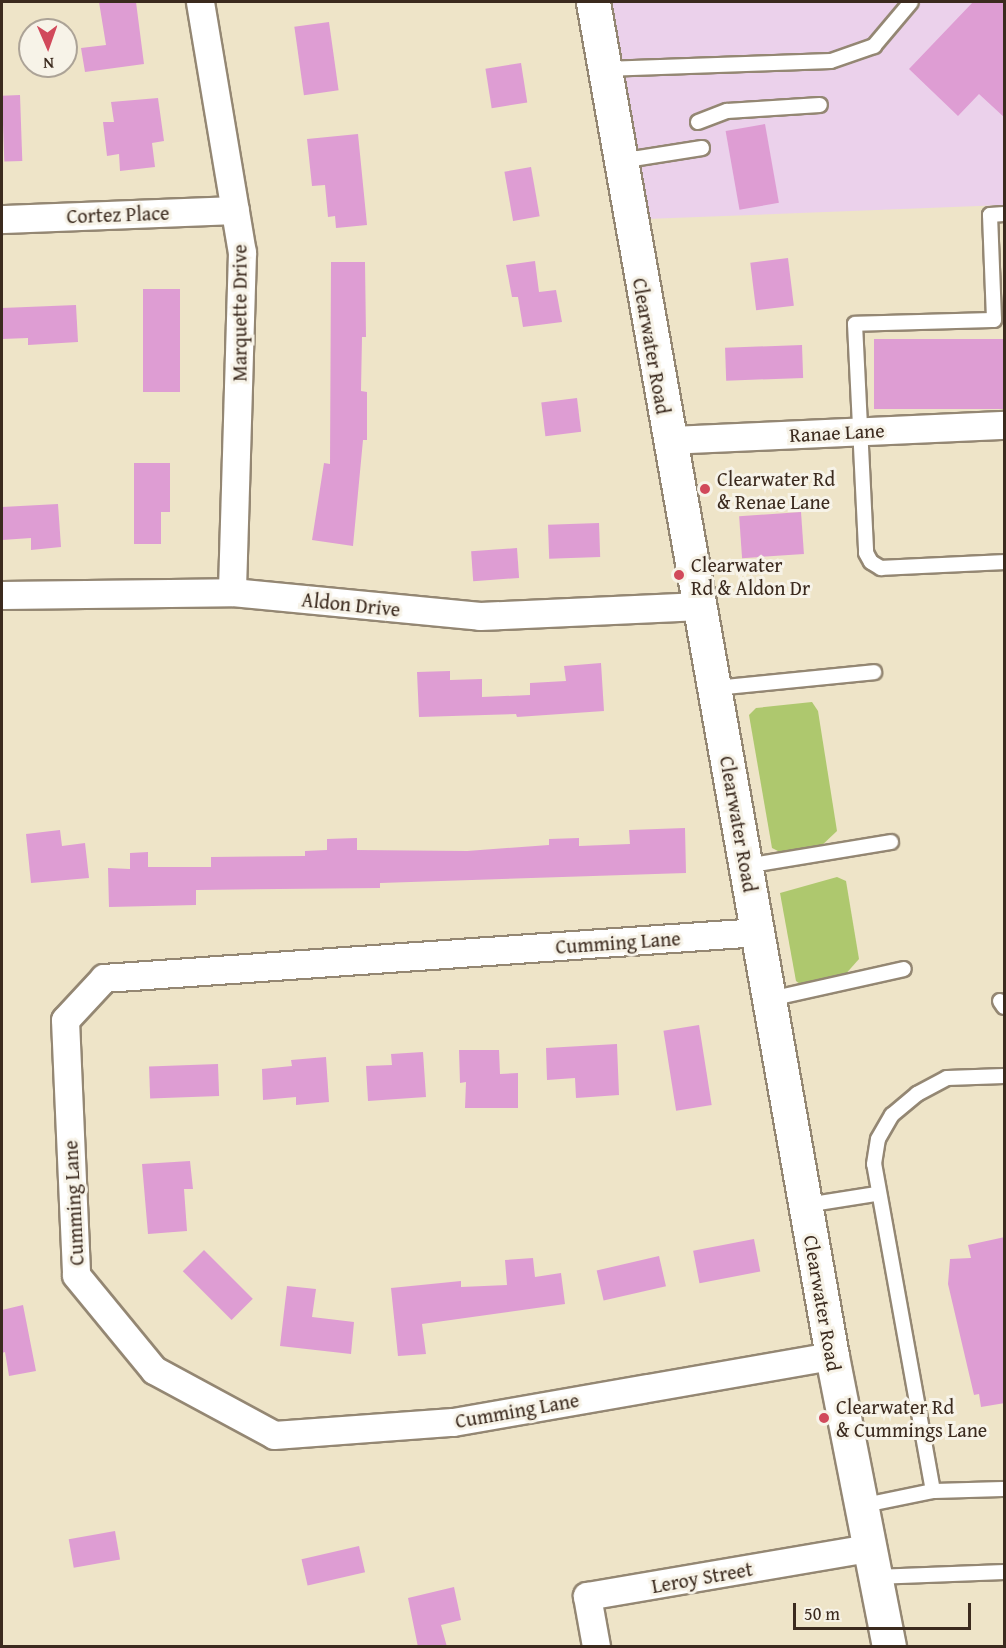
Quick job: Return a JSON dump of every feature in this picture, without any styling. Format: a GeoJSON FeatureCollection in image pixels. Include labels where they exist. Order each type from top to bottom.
{"type":"FeatureCollection","features":[{"type":"Feature","properties":{"kind":"street","name":"Marquette Drive"},"geometry":{"type":"LineString","coordinates":[[200,2],[242,252],[232,592]]}},
{"type":"Feature","properties":{"kind":"street","name":"Clearwater Road"},"geometry":{"type":"LineString","coordinates":[[593,2],[832,1356],[889,1647]]}},
{"type":"Feature","properties":{"kind":"street","name":"Cortez Place"},"geometry":{"type":"LineString","coordinates":[[2,219],[236,210]]}},
{"type":"Feature","properties":{"kind":"street","name":"Ranae Lane"},"geometry":{"type":"LineString","coordinates":[[669,440],[1005,424]]}},
{"type":"Feature","properties":{"kind":"street","name":"Aldon Drive"},"geometry":{"type":"LineString","coordinates":[[2,595],[232,592],[480,616],[701,606]]}},
{"type":"Feature","properties":{"kind":"street","name":"Cumming Lane"},"geometry":{"type":"LineString","coordinates":[[758,932],[104,978],[65,1020],[76,1275],[154,1370],[274,1435],[453,1422],[832,1356]]}},
{"type":"Feature","properties":{"kind":"street","name":"Leroy Street"},"geometry":{"type":"LineString","coordinates":[[596,1647],[587,1596],[871,1563]]}},
{"type":"Feature","properties":{"kind":"lane"},"geometry":{"type":"LineString","coordinates":[[604,69],[831,61],[855,56],[874,46],[911,2]]}},
{"type":"Feature","properties":{"kind":"lane"},"geometry":{"type":"LineString","coordinates":[[698,122],[728,111],[820,105]]}},
{"type":"Feature","properties":{"kind":"lane"},"geometry":{"type":"LineString","coordinates":[[620,161],[702,148]]}},
{"type":"Feature","properties":{"kind":"lane"},"geometry":{"type":"LineString","coordinates":[[1005,214],[990,215],[994,320],[855,324],[866,552],[871,562],[881,568],[1005,562]]}},
{"type":"Feature","properties":{"kind":"lane"},"geometry":{"type":"LineString","coordinates":[[715,688],[874,672]]}},
{"type":"Feature","properties":{"kind":"lane"},"geometry":{"type":"LineString","coordinates":[[746,866],[891,842]]}},
{"type":"Feature","properties":{"kind":"lane"},"geometry":{"type":"LineString","coordinates":[[770,999],[904,969]]}},
{"type":"Feature","properties":{"kind":"lane"},"geometry":{"type":"LineString","coordinates":[[933,1491],[876,1194],[874,1164],[878,1139],[892,1115],[917,1094],[946,1078],[1005,1076]]}},
{"type":"Feature","properties":{"kind":"lane"},"geometry":{"type":"LineString","coordinates":[[806,1205],[876,1194]]}},
{"type":"Feature","properties":{"kind":"lane"},"geometry":{"type":"LineString","coordinates":[[860,1506],[933,1491],[1005,1489]]}},
{"type":"Feature","properties":{"kind":"lane"},"geometry":{"type":"LineString","coordinates":[[871,1563],[1005,1572]]}},
{"type":"Feature","properties":{"kind":"shaded area"},"geometry":{"type":"Polygon","coordinates":[[[610,2],[1004,2],[1004,205],[646,219],[610,2]]]}},
{"type":"Feature","properties":{"kind":"green space"},"geometry":{"type":"Polygon","coordinates":[[[812,702],[818,711],[837,831],[819,848],[782,853],[772,848],[749,715],[756,708],[812,702]]]}},
{"type":"Feature","properties":{"kind":"green space"},"geometry":{"type":"Polygon","coordinates":[[[837,877],[846,881],[859,959],[843,977],[800,984],[796,981],[780,893],[837,877]]]}},
{"type":"Feature","properties":{"kind":"building"},"geometry":{"type":"Polygon","coordinates":[[[99,2],[136,2],[144,64],[85,72],[81,48],[106,45],[99,2]]]}},
{"type":"Feature","properties":{"kind":"building"},"geometry":{"type":"Polygon","coordinates":[[[973,2],[1005,2],[1005,118],[979,94],[958,116],[909,69],[973,2]]]}},
{"type":"Feature","properties":{"kind":"building"},"geometry":{"type":"Polygon","coordinates":[[[329,22],[339,90],[304,95],[294,27],[329,22]]]}},
{"type":"Feature","properties":{"kind":"building"},"geometry":{"type":"Polygon","coordinates":[[[521,63],[527,103],[492,108],[485,69],[521,63]]]}},
{"type":"Feature","properties":{"kind":"building"},"geometry":{"type":"Polygon","coordinates":[[[20,95],[22,161],[4,162],[2,96],[20,95]]]}},
{"type":"Feature","properties":{"kind":"building"},"geometry":{"type":"Polygon","coordinates":[[[158,98],[164,141],[152,143],[155,167],[120,171],[119,154],[107,156],[103,122],[114,122],[111,102],[158,98]]]}},
{"type":"Feature","properties":{"kind":"building"},"geometry":{"type":"Polygon","coordinates":[[[765,124],[779,203],[739,210],[726,131],[765,124]]]}},
{"type":"Feature","properties":{"kind":"building"},"geometry":{"type":"Polygon","coordinates":[[[358,134],[367,225],[336,228],[335,216],[328,217],[325,185],[312,186],[307,139],[358,134]]]}},
{"type":"Feature","properties":{"kind":"building"},"geometry":{"type":"Polygon","coordinates":[[[531,167],[540,216],[513,221],[504,172],[531,167]]]}},
{"type":"Feature","properties":{"kind":"building"},"geometry":{"type":"Polygon","coordinates":[[[788,258],[794,306],[756,310],[750,263],[788,258]]]}},
{"type":"Feature","properties":{"kind":"building"},"geometry":{"type":"Polygon","coordinates":[[[535,261],[539,292],[556,290],[562,322],[523,327],[518,297],[512,297],[506,265],[535,261]]]}},
{"type":"Feature","properties":{"kind":"building"},"geometry":{"type":"Polygon","coordinates":[[[331,262],[365,262],[366,337],[362,337],[361,391],[367,392],[367,440],[363,440],[353,546],[312,540],[324,463],[330,464],[331,262]]]}},
{"type":"Feature","properties":{"kind":"building"},"geometry":{"type":"Polygon","coordinates":[[[143,289],[180,289],[180,392],[143,392],[143,289]]]}},
{"type":"Feature","properties":{"kind":"building"},"geometry":{"type":"Polygon","coordinates":[[[76,305],[78,342],[28,345],[28,338],[2,339],[2,308],[76,305]]]}},
{"type":"Feature","properties":{"kind":"building"},"geometry":{"type":"Polygon","coordinates":[[[874,339],[1004,339],[1004,409],[874,409],[874,339]]]}},
{"type":"Feature","properties":{"kind":"building"},"geometry":{"type":"Polygon","coordinates":[[[802,345],[803,378],[726,381],[725,348],[802,345]]]}},
{"type":"Feature","properties":{"kind":"building"},"geometry":{"type":"Polygon","coordinates":[[[577,398],[581,432],[545,436],[541,402],[577,398]]]}},
{"type":"Feature","properties":{"kind":"building"},"geometry":{"type":"Polygon","coordinates":[[[134,463],[170,463],[170,512],[161,512],[161,544],[134,544],[134,463]]]}},
{"type":"Feature","properties":{"kind":"building"},"geometry":{"type":"Polygon","coordinates":[[[58,504],[61,547],[31,550],[31,538],[2,540],[2,507],[58,504]]]}},
{"type":"Feature","properties":{"kind":"building"},"geometry":{"type":"Polygon","coordinates":[[[801,512],[804,554],[742,558],[739,516],[801,512]]]}},
{"type":"Feature","properties":{"kind":"building"},"geometry":{"type":"Polygon","coordinates":[[[599,523],[600,557],[549,559],[548,525],[599,523]]]}},
{"type":"Feature","properties":{"kind":"building"},"geometry":{"type":"Polygon","coordinates":[[[517,548],[519,578],[473,581],[471,551],[517,548]]]}},
{"type":"Feature","properties":{"kind":"building"},"geometry":{"type":"Polygon","coordinates":[[[601,663],[604,711],[517,717],[516,714],[419,717],[417,672],[450,671],[450,680],[482,679],[482,697],[530,695],[530,683],[566,681],[564,666],[601,663]]]}},
{"type":"Feature","properties":{"kind":"building"},"geometry":{"type":"Polygon","coordinates":[[[685,828],[686,873],[380,883],[380,888],[196,890],[196,905],[109,907],[108,868],[130,869],[130,853],[148,852],[148,867],[211,867],[211,857],[305,856],[305,851],[327,850],[327,839],[357,838],[357,850],[467,851],[549,845],[549,839],[579,838],[579,846],[630,844],[629,830],[685,828]]]}},
{"type":"Feature","properties":{"kind":"building"},"geometry":{"type":"Polygon","coordinates":[[[60,830],[62,846],[85,843],[89,878],[31,883],[26,834],[60,830]]]}},
{"type":"Feature","properties":{"kind":"building"},"geometry":{"type":"Polygon","coordinates":[[[699,1025],[712,1105],[676,1111],[663,1031],[699,1025]]]}},
{"type":"Feature","properties":{"kind":"building"},"geometry":{"type":"Polygon","coordinates":[[[617,1044],[619,1095],[576,1098],[575,1078],[547,1080],[546,1048],[617,1044]]]}},
{"type":"Feature","properties":{"kind":"building"},"geometry":{"type":"Polygon","coordinates":[[[459,1050],[499,1050],[500,1074],[518,1073],[518,1108],[465,1108],[466,1082],[460,1083],[459,1050]]]}},
{"type":"Feature","properties":{"kind":"building"},"geometry":{"type":"Polygon","coordinates":[[[423,1052],[426,1097],[368,1101],[366,1066],[392,1065],[391,1054],[423,1052]]]}},
{"type":"Feature","properties":{"kind":"building"},"geometry":{"type":"Polygon","coordinates":[[[326,1057],[329,1102],[296,1105],[296,1097],[263,1100],[262,1069],[292,1066],[291,1060],[326,1057]]]}},
{"type":"Feature","properties":{"kind":"building"},"geometry":{"type":"Polygon","coordinates":[[[218,1064],[219,1096],[150,1098],[149,1066],[218,1064]]]}},
{"type":"Feature","properties":{"kind":"building"},"geometry":{"type":"Polygon","coordinates":[[[190,1161],[193,1189],[184,1189],[187,1231],[148,1234],[142,1164],[190,1161]]]}},
{"type":"Feature","properties":{"kind":"building"},"geometry":{"type":"Polygon","coordinates":[[[1005,1237],[1005,1403],[981,1407],[979,1394],[974,1395],[948,1284],[950,1259],[971,1258],[968,1245],[1005,1237]]]}},
{"type":"Feature","properties":{"kind":"building"},"geometry":{"type":"Polygon","coordinates":[[[754,1239],[760,1271],[699,1283],[693,1251],[754,1239]]]}},
{"type":"Feature","properties":{"kind":"building"},"geometry":{"type":"Polygon","coordinates":[[[204,1250],[253,1299],[232,1320],[183,1271],[204,1250]]]}},
{"type":"Feature","properties":{"kind":"building"},"geometry":{"type":"Polygon","coordinates":[[[659,1256],[666,1286],[604,1301],[597,1270],[659,1256]]]}},
{"type":"Feature","properties":{"kind":"building"},"geometry":{"type":"Polygon","coordinates":[[[533,1258],[535,1277],[561,1273],[565,1304],[422,1324],[426,1354],[398,1356],[391,1288],[461,1281],[461,1287],[507,1285],[505,1260],[533,1258]]]}},
{"type":"Feature","properties":{"kind":"building"},"geometry":{"type":"Polygon","coordinates":[[[287,1286],[316,1289],[312,1317],[354,1322],[351,1354],[280,1346],[287,1286]]]}},
{"type":"Feature","properties":{"kind":"building"},"geometry":{"type":"Polygon","coordinates":[[[23,1305],[36,1371],[9,1376],[5,1352],[2,1353],[2,1310],[23,1305]]]}},
{"type":"Feature","properties":{"kind":"building"},"geometry":{"type":"Polygon","coordinates":[[[115,1531],[120,1560],[74,1568],[69,1539],[115,1531]]]}},
{"type":"Feature","properties":{"kind":"building"},"geometry":{"type":"Polygon","coordinates":[[[359,1546],[365,1572],[308,1586],[302,1559],[359,1546]]]}},
{"type":"Feature","properties":{"kind":"building"},"geometry":{"type":"Polygon","coordinates":[[[454,1587],[461,1620],[441,1625],[447,1647],[418,1647],[408,1598],[454,1587]]]}},
{"type":"Feature","properties":{"kind":"place","name":"Clearwater Rd & Renae Lane"},"geometry":{"type":"Point","coordinates":[705,489]}},
{"type":"Feature","properties":{"kind":"place","name":"Clearwater Rd & Aldon Dr"},"geometry":{"type":"Point","coordinates":[679,575]}},
{"type":"Feature","properties":{"kind":"place","name":"Clearwater Rd & Cummings Lane"},"geometry":{"type":"Point","coordinates":[824,1418]}}]}
